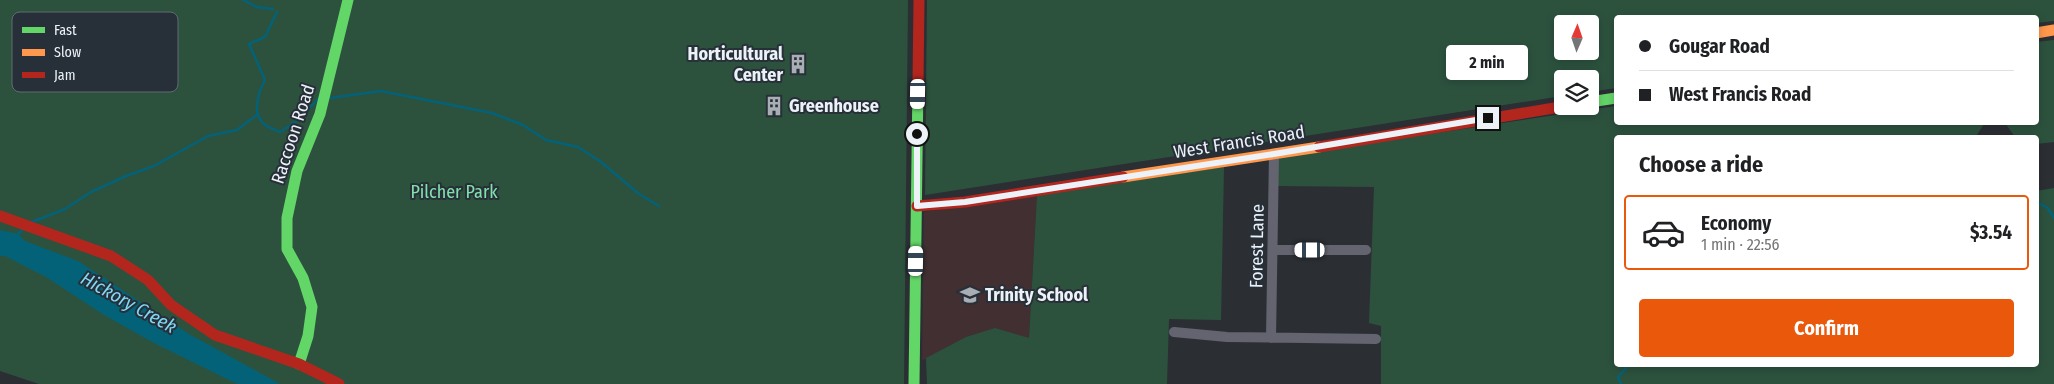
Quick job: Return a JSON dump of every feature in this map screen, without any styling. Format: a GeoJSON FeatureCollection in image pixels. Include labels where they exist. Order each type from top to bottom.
{"type":"FeatureCollection","features":[{"type":"Feature","properties":{"kind":"street","name":"Raccoon Road"},"geometry":{"type":"LineString","coordinates":[[299,364],[308,336],[312,308],[303,278],[287,249],[287,218],[297,171],[320,114],[348,0]]}},
{"type":"Feature","properties":{"kind":"street"},"geometry":{"type":"LineString","coordinates":[[914,384],[919,0]]}},
{"type":"Feature","properties":{"kind":"street"},"geometry":{"type":"LineString","coordinates":[[2039,32],[2054,30]]}},
{"type":"Feature","properties":{"kind":"street"},"geometry":{"type":"LineString","coordinates":[[1599,101],[1614,98]]}},
{"type":"Feature","properties":{"kind":"street","name":"West Francis Road"},"geometry":{"type":"LineString","coordinates":[[917,206],[965,202],[1554,108]]}},
{"type":"Feature","properties":{"kind":"street","name":"Forest Lane"},"geometry":{"type":"LineString","coordinates":[[1271,338],[1274,154]]}},
{"type":"Feature","properties":{"kind":"street"},"geometry":{"type":"LineString","coordinates":[[0,216],[111,256],[148,280],[172,305],[215,335],[299,364],[339,384]]}},
{"type":"Feature","properties":{"kind":"street"},"geometry":{"type":"LineString","coordinates":[[1273,250],[1366,250]]}},
{"type":"Feature","properties":{"kind":"street"},"geometry":{"type":"LineString","coordinates":[[1174,332],[1271,338],[1376,339]]}},
{"type":"Feature","properties":{"kind":"shaded area"},"geometry":{"type":"Polygon","coordinates":[[[1037,195],[1029,338],[922,360],[924,212],[1037,195]]]}},
{"type":"Feature","properties":{"kind":"green space","name":"Pilcher Park"},"geometry":{"type":"Polygon","coordinates":[[[0,0],[908,0],[904,384],[39,384],[0,371],[0,0]]]}},
{"type":"Feature","properties":{"kind":"green space"},"geometry":{"type":"Polygon","coordinates":[[[927,0],[2054,0],[2054,21],[2039,23],[2039,15],[1614,15],[1614,88],[1599,91],[1599,70],[1554,70],[1554,97],[925,195],[927,0]]]}},
{"type":"Feature","properties":{"kind":"green space"},"geometry":{"type":"Polygon","coordinates":[[[2054,40],[2054,142],[2039,144],[2039,135],[2014,135],[2006,125],[2039,125],[2039,42],[2054,40]]]}},
{"type":"Feature","properties":{"kind":"green space"},"geometry":{"type":"Polygon","coordinates":[[[1614,106],[1614,125],[1983,125],[1977,135],[1614,135],[1614,367],[2039,367],[2039,190],[2054,188],[2054,384],[1381,384],[1381,326],[1369,323],[1374,187],[1278,186],[1277,157],[1556,115],[1599,115],[1599,109],[1614,106]]]}},
{"type":"Feature","properties":{"kind":"green space"},"geometry":{"type":"Polygon","coordinates":[[[1224,167],[1221,320],[1169,319],[1167,384],[927,384],[926,358],[966,337],[995,328],[1029,338],[1037,195],[1224,167]]]}},
{"type":"Feature","properties":{"kind":"water","name":"Hickory Creek"},"geometry":{"type":"Polygon","coordinates":[[[0,230],[18,234],[25,241],[78,261],[189,334],[280,384],[239,384],[154,343],[104,315],[46,277],[5,256],[0,256],[0,230]]]}},
{"type":"Feature","properties":{"kind":"waterway"},"geometry":{"type":"LineString","coordinates":[[243,0],[257,7],[273,9]]}},
{"type":"Feature","properties":{"kind":"waterway"},"geometry":{"type":"LineString","coordinates":[[277,12],[265,37],[249,44],[265,80],[258,97],[258,115],[265,125],[280,132],[298,120],[319,98]]}},
{"type":"Feature","properties":{"kind":"waterway"},"geometry":{"type":"LineString","coordinates":[[330,98],[381,91],[492,113],[523,125],[546,140],[578,147],[601,162],[639,194],[659,206]]}},
{"type":"Feature","properties":{"kind":"waterway"},"geometry":{"type":"LineString","coordinates":[[32,222],[65,209],[91,192],[154,166],[208,136],[237,130],[258,114]]}},
{"type":"Feature","properties":{"kind":"waterway"},"geometry":{"type":"LineString","coordinates":[[2039,204],[2048,208],[2054,218]]}},
{"type":"Feature","properties":{"kind":"waterway"},"geometry":{"type":"LineString","coordinates":[[18,234],[22,230]]}},
{"type":"Feature","properties":{"kind":"waterway"},"geometry":{"type":"LineString","coordinates":[[1621,384],[1618,377],[1627,367]]}},
{"type":"Feature","properties":{"kind":"traffic: fast"},"geometry":{"type":"LineString","coordinates":[[299,364],[308,336],[312,307],[303,278],[287,249],[287,218],[297,171],[320,114],[348,0]]}},
{"type":"Feature","properties":{"kind":"traffic: fast"},"geometry":{"type":"LineString","coordinates":[[914,384],[918,83]]}},
{"type":"Feature","properties":{"kind":"traffic: fast"},"geometry":{"type":"LineString","coordinates":[[1599,101],[1614,98]]}},
{"type":"Feature","properties":{"kind":"traffic: slow"},"geometry":{"type":"LineString","coordinates":[[2039,32],[2054,30]]}},
{"type":"Feature","properties":{"kind":"traffic: slow"},"geometry":{"type":"LineString","coordinates":[[1123,177],[1319,147]]}},
{"type":"Feature","properties":{"kind":"traffic: jam"},"geometry":{"type":"LineString","coordinates":[[918,83],[919,0]]}},
{"type":"Feature","properties":{"kind":"traffic: jam"},"geometry":{"type":"LineString","coordinates":[[1319,147],[1554,108]]}},
{"type":"Feature","properties":{"kind":"traffic: jam"},"geometry":{"type":"LineString","coordinates":[[917,206],[965,202],[1123,177]]}},
{"type":"Feature","properties":{"kind":"traffic: jam"},"geometry":{"type":"LineString","coordinates":[[0,216],[111,256],[148,280],[171,305],[215,335],[299,364],[339,384]]}},
{"type":"Feature","properties":{"kind":"place","name":"Horticultural Center"},"geometry":{"type":"Point","coordinates":[798,64]}},
{"type":"Feature","properties":{"kind":"place","name":"Greenhouse"},"geometry":{"type":"Point","coordinates":[774,106]}},
{"type":"Feature","properties":{"kind":"place","name":"Trinity School"},"geometry":{"type":"Point","coordinates":[970,295]}},
{"type":"Feature","properties":{"kind":"route"},"geometry":{"type":"LineString","coordinates":[[917,134],[917,206],[965,202],[1274,154],[1488,118]]}}]}
